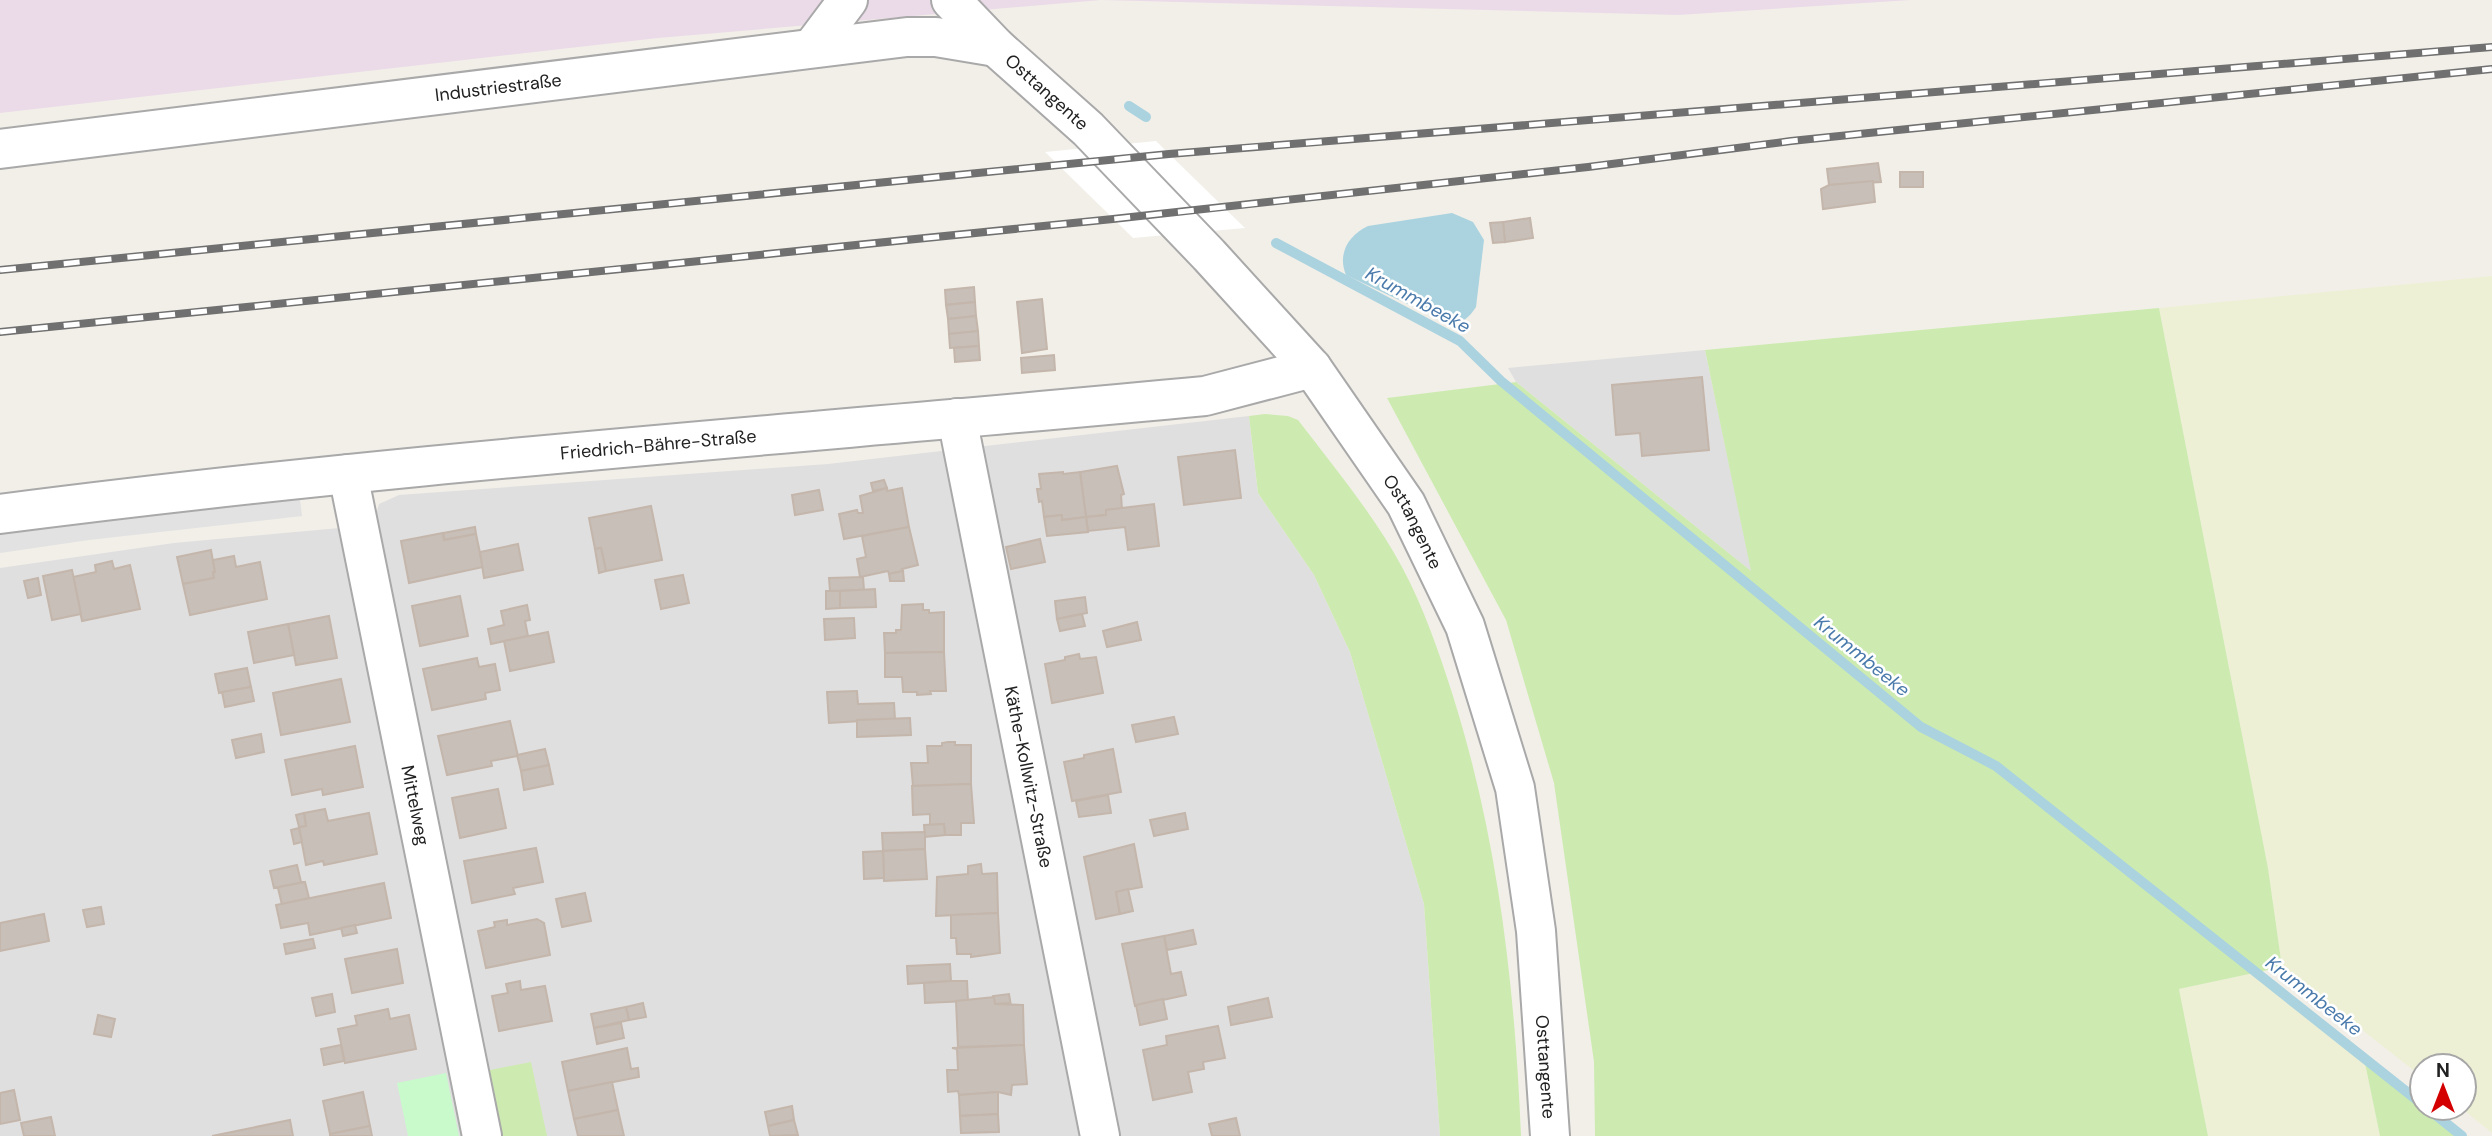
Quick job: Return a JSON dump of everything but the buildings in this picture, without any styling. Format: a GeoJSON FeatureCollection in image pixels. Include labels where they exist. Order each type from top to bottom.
{"type":"FeatureCollection","features":[{"type":"Feature","properties":{"kind":"street"},"geometry":{"type":"LineString","coordinates":[[812,48],[848,0]]}},
{"type":"Feature","properties":{"kind":"street","name":"Osttangente"},"geometry":{"type":"LineString","coordinates":[[951,0],[996,47],[1088,129],[1209,255],[1312,368],[1406,504],[1465,626],[1515,788],[1536,931],[1550,1136]]}},
{"type":"Feature","properties":{"kind":"street","name":"Industriestraße"},"geometry":{"type":"LineString","coordinates":[[0,149],[907,37],[936,37],[996,47]]}},
{"type":"Feature","properties":{"kind":"street","name":"Friedrich-Bähre-Straße"},"geometry":{"type":"LineString","coordinates":[[0,514],[348,474],[1205,396],[1312,368]]}},
{"type":"Feature","properties":{"kind":"street","name":"Käthe-Kollwitz-Straße"},"geometry":{"type":"LineString","coordinates":[[957,418],[1100,1136]]}},
{"type":"Feature","properties":{"kind":"street","name":"Mittelweg"},"geometry":{"type":"LineString","coordinates":[[348,474],[482,1136]]}},
{"type":"Feature","properties":{"kind":"shaded area"},"geometry":{"type":"Polygon","coordinates":[[[0,0],[1101,0],[658,38],[0,113],[0,0]]]}},
{"type":"Feature","properties":{"kind":"shaded area"},"geometry":{"type":"Polygon","coordinates":[[[1102,0],[1911,0],[1678,15],[1102,0]]]}},
{"type":"Feature","properties":{"kind":"shaded area"},"geometry":{"type":"Polygon","coordinates":[[[1705,350],[1752,572],[1516,382],[1508,368],[1705,350]]]}},
{"type":"Feature","properties":{"kind":"shaded area"},"geometry":{"type":"Polygon","coordinates":[[[1249,416],[1258,493],[1314,575],[1350,652],[1424,904],[1440,1136],[0,1136],[0,568],[174,543],[373,525],[379,504],[399,495],[828,464],[1249,416]]]}},
{"type":"Feature","properties":{"kind":"shaded area"},"geometry":{"type":"Polygon","coordinates":[[[299,491],[302,516],[0,553],[0,528],[299,491]]]}},
{"type":"Feature","properties":{"kind":"green space"},"geometry":{"type":"Polygon","coordinates":[[[2492,276],[2492,1133],[2478,1122],[2478,1052],[2408,1052],[2408,1066],[2282,967],[2268,868],[2159,308],[2492,276]]]}},
{"type":"Feature","properties":{"kind":"green space"},"geometry":{"type":"Polygon","coordinates":[[[2159,308],[2268,868],[2282,967],[2179,989],[2208,1136],[1595,1136],[1594,1062],[1554,783],[1506,620],[1387,398],[1516,382],[1751,571],[1705,350],[2159,308]]]}},
{"type":"Feature","properties":{"kind":"green space"},"geometry":{"type":"Polygon","coordinates":[[[1249,416],[1288,416],[1298,420],[1353,492],[1402,567],[1437,647],[1469,750],[1493,859],[1509,969],[1521,1136],[1440,1136],[1424,904],[1350,652],[1314,575],[1258,493],[1249,416]]]}},
{"type":"Feature","properties":{"kind":"green space"},"geometry":{"type":"Polygon","coordinates":[[[2254,973],[2365,1063],[2380,1136],[2208,1136],[2179,989],[2254,973]]]}},
{"type":"Feature","properties":{"kind":"green space"},"geometry":{"type":"Polygon","coordinates":[[[531,1062],[547,1136],[498,1136],[485,1071],[531,1062]]]}},
{"type":"Feature","properties":{"kind":"green space"},"geometry":{"type":"Polygon","coordinates":[[[2365,1063],[2408,1097],[2408,1122],[2440,1122],[2458,1136],[2380,1136],[2365,1063]]]}},
{"type":"Feature","properties":{"kind":"green space"},"geometry":{"type":"Polygon","coordinates":[[[446,1073],[459,1136],[408,1136],[397,1083],[446,1073]]]}},
{"type":"Feature","properties":{"kind":"water"},"geometry":{"type":"Polygon","coordinates":[[[1452,213],[1473,222],[1484,240],[1476,307],[1465,320],[1448,323],[1346,275],[1343,259],[1346,246],[1361,230],[1368,226],[1452,213]]]}},
{"type":"Feature","properties":{"kind":"pier"},"geometry":{"type":"Polygon","coordinates":[[[1156,141],[1245,228],[1133,238],[1045,152],[1156,141]]]}},
{"type":"Feature","properties":{"kind":"waterway","name":"Krummbeeke"},"geometry":{"type":"LineString","coordinates":[[1129,106],[1146,117]]}},
{"type":"Feature","properties":{"kind":"waterway","name":"Krummbeeke"},"geometry":{"type":"LineString","coordinates":[[1276,243],[1460,341],[1501,381],[1921,727],[1996,766],[2408,1093]]}},
{"type":"Feature","properties":{"kind":"waterway","name":"Krummbeeke"},"geometry":{"type":"LineString","coordinates":[[2444,1122],[2462,1136]]}},
{"type":"Feature","properties":{"kind":"railway"},"geometry":{"type":"LineString","coordinates":[[0,270],[1169,154],[2492,47]]}},
{"type":"Feature","properties":{"kind":"railway"},"geometry":{"type":"LineString","coordinates":[[0,332],[1113,219],[1588,167],[1791,141],[2492,69]]}}]}
